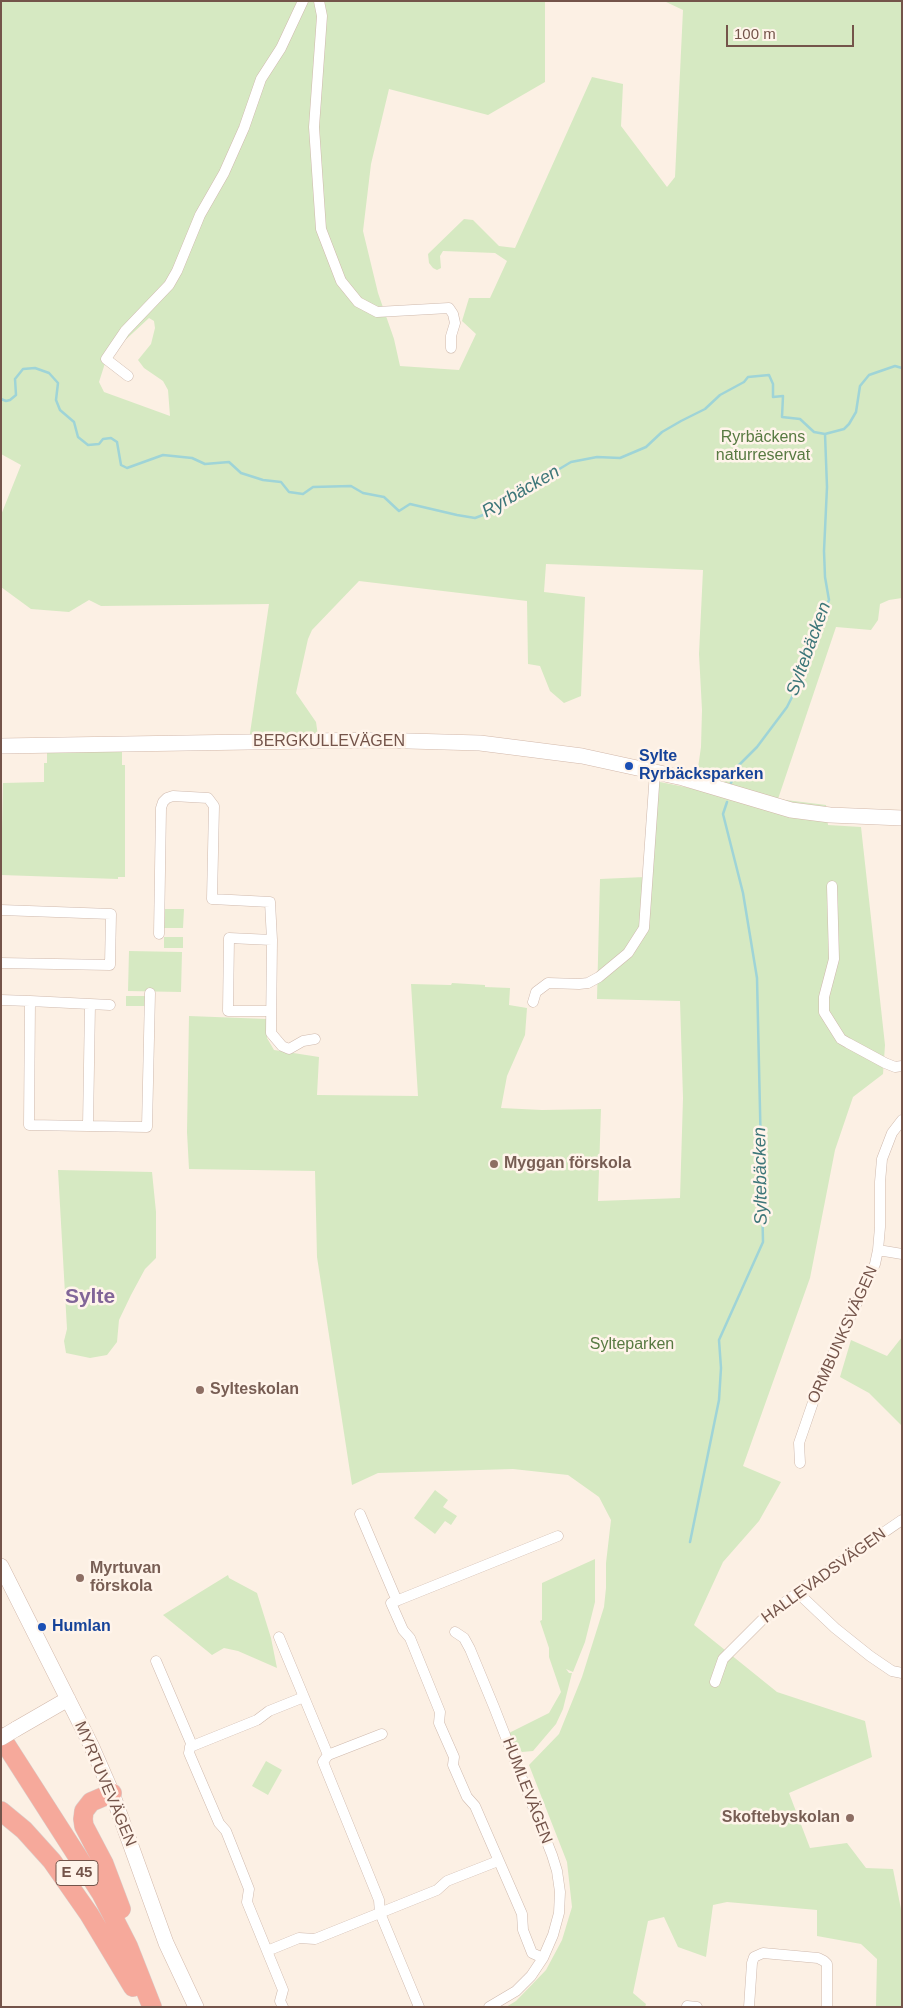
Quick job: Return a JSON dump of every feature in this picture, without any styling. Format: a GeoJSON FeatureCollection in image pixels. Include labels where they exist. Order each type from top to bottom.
{"type":"FeatureCollection","features":[{"type":"Feature","properties":{"kind":"highway","name":"E 45"},"geometry":{"type":"LineString","coordinates":[[6,1734],[115,1918],[138,1983],[140,2007]]}},
{"type":"Feature","properties":{"kind":"highway","name":"E 45"},"geometry":{"type":"LineString","coordinates":[[1,1759],[92,1898],[115,1945],[152,2007]]}},
{"type":"Feature","properties":{"kind":"highway"},"geometry":{"type":"LineString","coordinates":[[112,1793],[97,1798],[87,1806],[83,1818],[84,1826],[104,1864],[127,1923],[138,1983]]}},
{"type":"Feature","properties":{"kind":"highway"},"geometry":{"type":"LineString","coordinates":[[1,1812],[24,1830],[52,1861],[138,1983]]}},
{"type":"Feature","properties":{"kind":"street"},"geometry":{"type":"LineString","coordinates":[[128,376],[106,359],[125,331],[169,285],[200,215],[224,173],[244,128],[261,79],[281,48],[303,1]]}},
{"type":"Feature","properties":{"kind":"street"},"geometry":{"type":"LineString","coordinates":[[319,1],[322,16],[314,127],[321,230],[341,281],[358,302],[377,312],[449,308],[455,323],[451,336],[451,348]]}},
{"type":"Feature","properties":{"kind":"street","name":"BERGKULLEVÄGEN"},"geometry":{"type":"LineString","coordinates":[[1,746],[373,740],[480,743],[582,756],[683,778],[791,810],[830,815],[902,818]]}},
{"type":"Feature","properties":{"kind":"street"},"geometry":{"type":"LineString","coordinates":[[533,1002],[536,992],[548,983],[579,984],[599,977],[628,953],[644,928],[655,772]]}},
{"type":"Feature","properties":{"kind":"street"},"geometry":{"type":"LineString","coordinates":[[159,934],[161,808],[163,802],[173,796],[208,798],[214,806],[212,899],[270,902],[272,940],[271,1033],[282,1046],[289,1049],[302,1041],[315,1039]]}},
{"type":"Feature","properties":{"kind":"street"},"geometry":{"type":"LineString","coordinates":[[832,886],[834,958],[824,997],[824,1012],[841,1039],[885,1063],[895,1067],[902,1066]]}},
{"type":"Feature","properties":{"kind":"street"},"geometry":{"type":"LineString","coordinates":[[1,910],[111,914],[110,965],[1,963]]}},
{"type":"Feature","properties":{"kind":"street"},"geometry":{"type":"LineString","coordinates":[[270,1011],[228,1011],[229,938],[272,940]]}},
{"type":"Feature","properties":{"kind":"street"},"geometry":{"type":"LineString","coordinates":[[30,1001],[29,1125],[147,1127],[150,993]]}},
{"type":"Feature","properties":{"kind":"street"},"geometry":{"type":"LineString","coordinates":[[1,1000],[110,1005]]}},
{"type":"Feature","properties":{"kind":"street"},"geometry":{"type":"LineString","coordinates":[[88,1126],[90,1004]]}},
{"type":"Feature","properties":{"kind":"street","name":"ORMBUNKSVÄGEN"},"geometry":{"type":"LineString","coordinates":[[800,1463],[800,1443],[820,1382],[870,1275],[878,1250],[882,1159],[892,1133],[902,1120]]}},
{"type":"Feature","properties":{"kind":"street"},"geometry":{"type":"LineString","coordinates":[[878,1250],[902,1254]]}},
{"type":"Feature","properties":{"kind":"street"},"geometry":{"type":"LineString","coordinates":[[360,1514],[397,1601]]}},
{"type":"Feature","properties":{"kind":"street","name":"HALLEVADSVÄGEN"},"geometry":{"type":"LineString","coordinates":[[715,1682],[723,1659],[762,1620],[797,1592],[902,1520]]}},
{"type":"Feature","properties":{"kind":"street"},"geometry":{"type":"LineString","coordinates":[[543,1958],[532,1953],[523,1930],[522,1914],[475,1806],[467,1797],[454,1766],[454,1757],[439,1723],[440,1712],[410,1638],[403,1630],[391,1603],[558,1536]]}},
{"type":"Feature","properties":{"kind":"street","name":"MYRTUVEVÄGEN"},"geometry":{"type":"LineString","coordinates":[[1,1566],[68,1699],[112,1793],[166,1943],[196,2007]]}},
{"type":"Feature","properties":{"kind":"street"},"geometry":{"type":"LineString","coordinates":[[797,1592],[870,1656],[892,1671],[902,1673]]}},
{"type":"Feature","properties":{"kind":"street","name":"HUMLEVÄGEN"},"geometry":{"type":"LineString","coordinates":[[455,1632],[464,1638],[470,1648],[552,1855],[557,1871],[560,1892],[559,1913],[553,1935],[543,1958],[531,1976],[516,1991],[489,2007]]}},
{"type":"Feature","properties":{"kind":"street"},"geometry":{"type":"LineString","coordinates":[[279,1637],[328,1755]]}},
{"type":"Feature","properties":{"kind":"street"},"geometry":{"type":"LineString","coordinates":[[156,1662],[191,1743],[189,1752],[219,1824],[226,1831],[250,1889],[247,1902],[284,1990],[280,2001],[283,2007]]}},
{"type":"Feature","properties":{"kind":"street"},"geometry":{"type":"LineString","coordinates":[[190,1747],[257,1720],[269,1711],[304,1697]]}},
{"type":"Feature","properties":{"kind":"street"},"geometry":{"type":"LineString","coordinates":[[6,1734],[68,1699]]}},
{"type":"Feature","properties":{"kind":"street"},"geometry":{"type":"LineString","coordinates":[[382,1734],[328,1755],[323,1762],[379,1900],[380,1913],[419,2007]]}},
{"type":"Feature","properties":{"kind":"street"},"geometry":{"type":"LineString","coordinates":[[267,1951],[299,1938],[315,1939],[437,1890],[447,1881],[498,1861]]}},
{"type":"Feature","properties":{"kind":"street"},"geometry":{"type":"LineString","coordinates":[[749,2007],[752,1963],[754,1957],[763,1953],[824,1960],[827,1964],[827,2007]]}},
{"type":"Feature","properties":{"kind":"green space"},"geometry":{"type":"Polygon","coordinates":[[[1,1],[545,1],[545,82],[488,115],[389,89],[371,164],[363,231],[378,293],[394,339],[400,366],[459,370],[476,334],[462,321],[469,298],[490,298],[507,261],[495,253],[443,251],[440,256],[441,268],[437,270],[429,263],[428,254],[464,219],[473,220],[499,246],[515,248],[592,77],[623,84],[621,126],[667,187],[675,177],[683,10],[664,1],[902,1],[902,598],[880,604],[878,620],[871,630],[836,627],[778,799],[826,805],[828,825],[861,827],[885,1045],[883,1074],[853,1097],[835,1150],[810,1278],[743,1466],[781,1482],[759,1521],[723,1562],[694,1625],[777,1692],[865,1721],[872,1757],[789,1793],[810,1848],[847,1843],[866,1868],[893,1869],[902,1914],[902,2007],[876,2007],[877,1959],[861,1944],[817,1936],[817,1910],[727,1902],[713,1905],[706,1957],[678,1947],[664,1917],[648,1921],[633,1993],[646,2004],[645,2007],[506,2007],[516,2001],[546,1970],[562,1940],[572,1907],[567,1862],[529,1765],[559,1734],[582,1677],[604,1607],[606,1563],[611,1520],[599,1497],[568,1475],[513,1469],[378,1473],[352,1485],[317,1257],[315,1171],[189,1169],[187,1132],[189,1016],[267,1019],[267,1038],[274,1050],[319,1057],[317,1095],[418,1096],[411,984],[451,985],[452,983],[510,988],[509,1005],[527,1008],[525,1035],[507,1076],[501,1108],[542,1110],[601,1109],[598,1201],[680,1198],[683,1098],[680,1001],[597,999],[600,879],[645,877],[650,780],[695,789],[701,747],[702,710],[699,654],[703,570],[546,564],[544,592],[585,597],[581,696],[564,703],[550,691],[540,666],[528,664],[527,601],[359,581],[312,630],[308,639],[296,693],[316,722],[318,736],[249,740],[269,604],[101,606],[89,600],[69,612],[31,609],[1,587],[1,515],[21,465],[1,454],[1,1]],[[149,318],[107,357],[99,382],[104,392],[170,416],[168,390],[163,381],[144,368],[138,360],[151,344],[155,328],[154,321],[149,318]]]}},
{"type":"Feature","properties":{"kind":"green space"},"geometry":{"type":"Polygon","coordinates":[[[122,749],[122,765],[125,765],[125,877],[118,877],[118,879],[1,875],[3,783],[44,782],[44,763],[47,763],[47,752],[122,749]]]}},
{"type":"Feature","properties":{"kind":"green space"},"geometry":{"type":"Polygon","coordinates":[[[165,909],[184,909],[183,928],[164,928],[165,909]]]}},
{"type":"Feature","properties":{"kind":"green space"},"geometry":{"type":"Polygon","coordinates":[[[164,937],[183,937],[183,948],[164,948],[164,937]]]}},
{"type":"Feature","properties":{"kind":"green space"},"geometry":{"type":"Polygon","coordinates":[[[129,951],[182,952],[181,992],[128,991],[129,951]]]}},
{"type":"Feature","properties":{"kind":"green space"},"geometry":{"type":"Polygon","coordinates":[[[126,996],[146,996],[145,1006],[126,1006],[126,996]]]}},
{"type":"Feature","properties":{"kind":"green space"},"geometry":{"type":"Polygon","coordinates":[[[58,1170],[152,1172],[156,1212],[156,1258],[145,1269],[131,1295],[119,1320],[117,1342],[107,1355],[90,1358],[66,1353],[64,1341],[67,1329],[58,1170]]]}},
{"type":"Feature","properties":{"kind":"green space"},"geometry":{"type":"Polygon","coordinates":[[[902,1337],[902,1426],[869,1393],[840,1377],[851,1340],[887,1356],[902,1337]]]}},
{"type":"Feature","properties":{"kind":"green space"},"geometry":{"type":"Polygon","coordinates":[[[435,1490],[448,1500],[443,1507],[457,1516],[451,1525],[445,1521],[435,1534],[414,1518],[435,1490]]]}},
{"type":"Feature","properties":{"kind":"green space"},"geometry":{"type":"Polygon","coordinates":[[[595,1559],[595,1602],[585,1642],[573,1672],[566,1669],[569,1673],[572,1673],[563,1709],[556,1724],[533,1751],[522,1752],[512,1741],[509,1733],[549,1713],[561,1692],[549,1657],[549,1648],[540,1621],[542,1620],[542,1583],[595,1559]]]}},
{"type":"Feature","properties":{"kind":"green space"},"geometry":{"type":"Polygon","coordinates":[[[228,1575],[229,1578],[257,1593],[271,1638],[277,1668],[238,1651],[224,1648],[212,1655],[163,1615],[228,1575]]]}},
{"type":"Feature","properties":{"kind":"green space"},"geometry":{"type":"Polygon","coordinates":[[[266,1761],[282,1770],[268,1795],[252,1786],[266,1761]]]}},
{"type":"Feature","properties":{"kind":"waterway","name":"Ryrbäcken"},"geometry":{"type":"LineString","coordinates":[[1,399],[10,400],[16,395],[15,379],[23,369],[35,368],[49,373],[58,383],[56,400],[60,410],[74,422],[78,437],[88,445],[99,444],[103,439],[111,438],[117,442],[121,465],[127,468],[163,455],[192,458],[205,464],[229,462],[241,473],[263,480],[281,482],[289,492],[303,494],[313,487],[351,486],[363,493],[384,497],[399,511],[410,504],[475,518],[491,512],[512,500],[571,462],[597,457],[620,458],[646,447],[662,432],[705,409],[720,395],[744,382],[748,377],[769,375],[773,384],[773,397],[783,396],[782,417],[800,419],[814,432],[825,434],[844,429],[849,424],[856,412],[860,386],[869,375],[895,366],[902,368]]}},
{"type":"Feature","properties":{"kind":"waterway","name":"Syltebäcken"},"geometry":{"type":"LineString","coordinates":[[731,783],[736,768],[757,747],[787,707],[795,691],[805,652],[829,600],[825,577],[824,551],[827,487],[825,434]]}},
{"type":"Feature","properties":{"kind":"waterway","name":"Syltebäcken"},"geometry":{"type":"LineString","coordinates":[[690,1542],[719,1400],[721,1368],[719,1340],[763,1242],[757,978],[743,893],[723,814],[727,802]]}},
{"type":"Feature","properties":{"kind":"place","name":"Sylte Ryrbäcksparken"},"geometry":{"type":"Point","coordinates":[629,766]}},
{"type":"Feature","properties":{"kind":"place","name":"Myggan förskola"},"geometry":{"type":"Point","coordinates":[494,1164]}},
{"type":"Feature","properties":{"kind":"place","name":"Sylteskolan"},"geometry":{"type":"Point","coordinates":[200,1390]}},
{"type":"Feature","properties":{"kind":"place","name":"Myrtuvan förskola"},"geometry":{"type":"Point","coordinates":[80,1578]}},
{"type":"Feature","properties":{"kind":"place","name":"Humlan"},"geometry":{"type":"Point","coordinates":[42,1627]}},
{"type":"Feature","properties":{"kind":"place","name":"Skoftebyskolan"},"geometry":{"type":"Point","coordinates":[850,1818]}},
{"type":"Feature","properties":{"kind":"district","name":"Sylte"},"geometry":{"type":"Point","coordinates":[90,1297]}},
{"type":"Feature","properties":{"kind":"park label","name":"Ryrbäckens naturreservat"},"geometry":{"type":"Point","coordinates":[763,447]}},
{"type":"Feature","properties":{"kind":"park label","name":"Sylteparken"},"geometry":{"type":"Point","coordinates":[632,1345]}}]}
